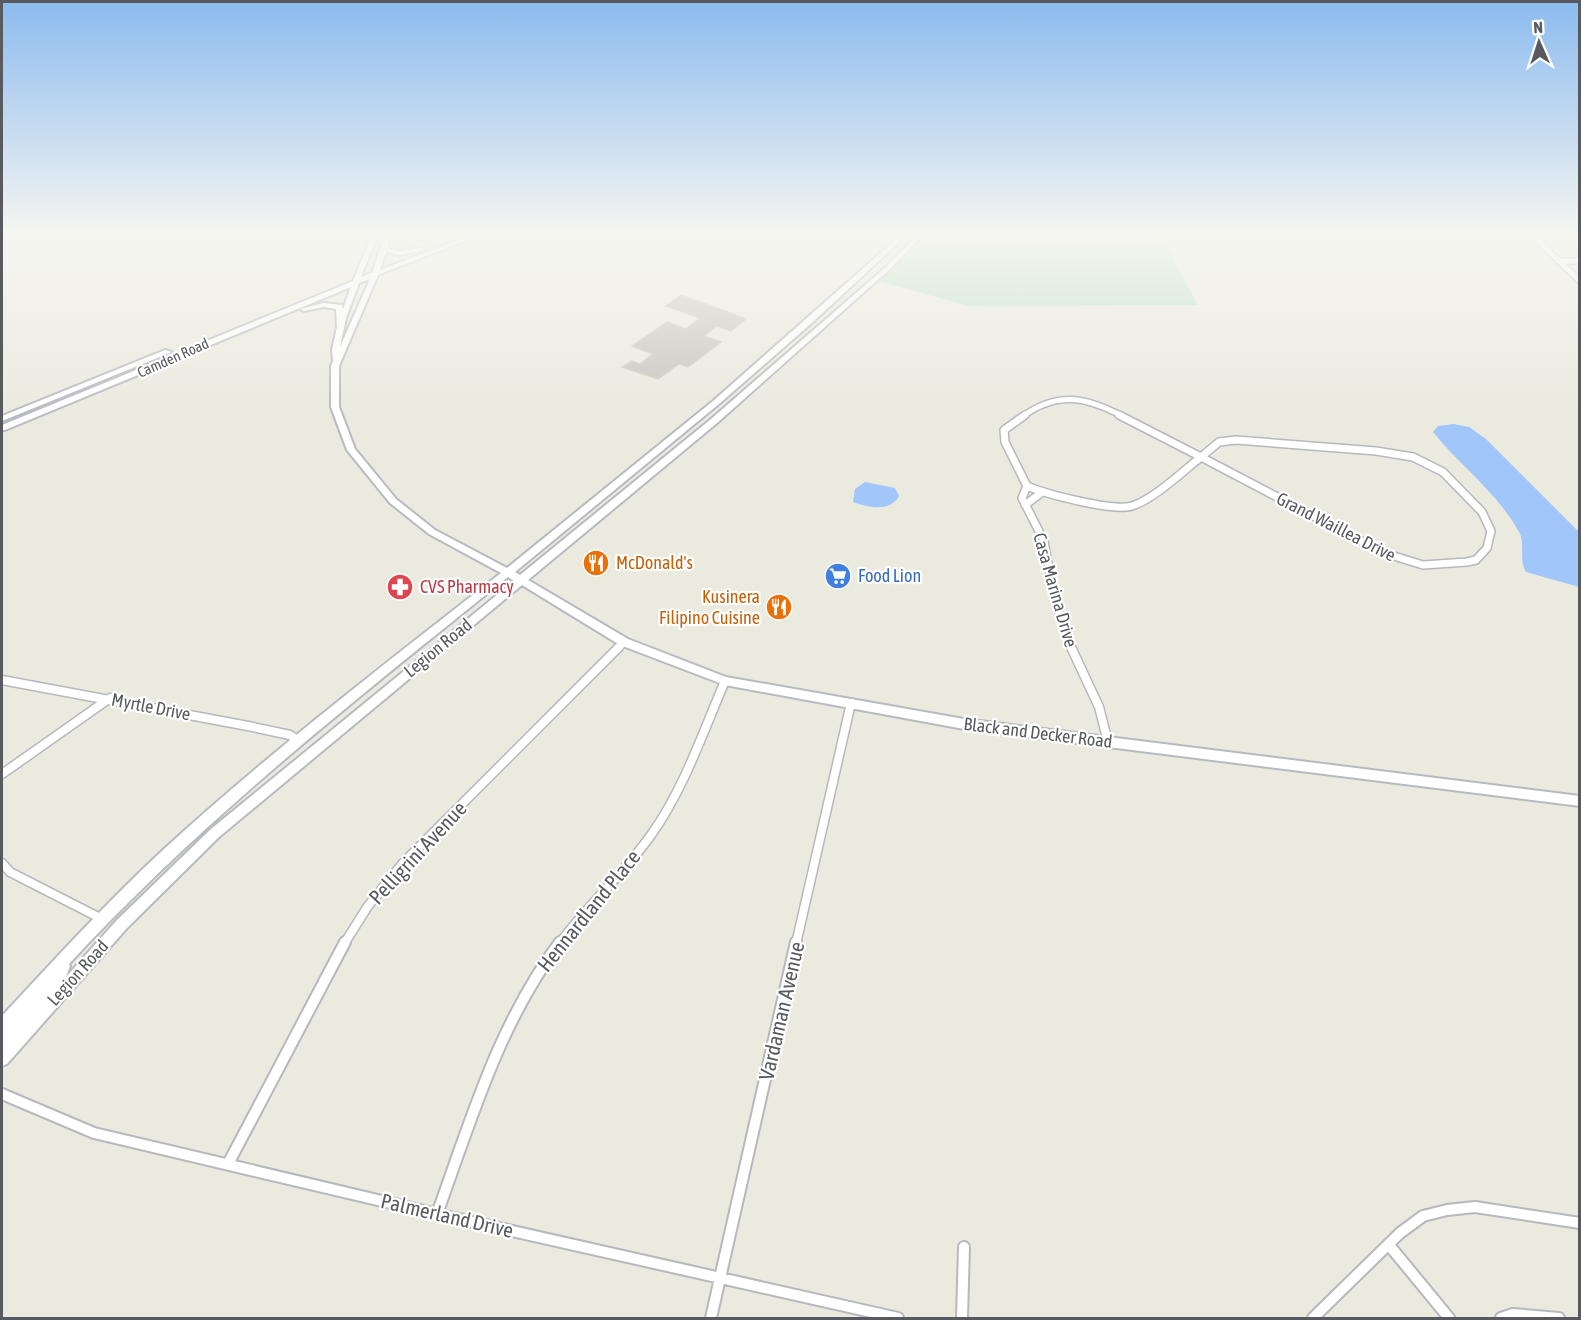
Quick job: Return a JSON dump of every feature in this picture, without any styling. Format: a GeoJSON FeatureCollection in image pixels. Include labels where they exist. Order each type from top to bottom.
{"type":"FeatureCollection","features":[{"type":"Feature","properties":{"kind":"main road","name":"Camden Road"},"geometry":{"type":"LineString","coordinates":[[2,419],[305,296]]}},
{"type":"Feature","properties":{"kind":"main road","name":"Camden Road"},"geometry":{"type":"LineString","coordinates":[[2,428],[322,296]]}},
{"type":"Feature","properties":{"kind":"main road","name":"Black and Decker Road"},"geometry":{"type":"LineString","coordinates":[[352,296],[333,353],[336,360],[333,379],[336,415],[351,450],[363,467],[393,501],[432,532],[521,580],[624,642],[725,681],[964,724],[1580,801]]}},
{"type":"Feature","properties":{"kind":"main road"},"geometry":{"type":"LineString","coordinates":[[336,360],[344,349],[366,296]]}},
{"type":"Feature","properties":{"kind":"main road","name":"Legion Road"},"geometry":{"type":"LineString","coordinates":[[2,1026],[102,919],[169,853],[299,741],[691,424],[838,296]]}},
{"type":"Feature","properties":{"kind":"main road"},"geometry":{"type":"LineString","coordinates":[[824,326],[819,323],[846,296]]}},
{"type":"Feature","properties":{"kind":"main road","name":"Legion Road"},"geometry":{"type":"LineString","coordinates":[[2,1059],[122,924],[215,833],[634,488],[858,296]]}},
{"type":"Feature","properties":{"kind":"main road"},"geometry":{"type":"LineString","coordinates":[[216,339],[316,305],[333,305],[339,308],[340,327]]}},
{"type":"Feature","properties":{"kind":"main road"},"geometry":{"type":"LineString","coordinates":[[758,383],[763,373],[811,329],[812,327],[807,325]]}},
{"type":"Feature","properties":{"kind":"main road"},"geometry":{"type":"LineString","coordinates":[[705,428],[704,421],[730,398],[733,388]]}},
{"type":"Feature","properties":{"kind":"main road"},"geometry":{"type":"LineString","coordinates":[[634,488],[650,468],[695,428],[691,424]]}},
{"type":"Feature","properties":{"kind":"main road"},"geometry":{"type":"LineString","coordinates":[[2,1041],[61,973],[68,955]]}},
{"type":"Feature","properties":{"kind":"street","name":"Grand Waillea Drive"},"geometry":{"type":"LineString","coordinates":[[1200,457],[1098,404],[1059,400],[1044,403],[1004,430],[1005,442],[1025,489],[1074,502],[1130,507],[1139,503],[1200,457],[1219,442],[1236,440],[1376,451],[1413,457],[1443,472],[1482,512],[1491,531],[1487,548],[1476,560],[1458,565],[1435,567],[1403,561],[1200,457]]}},
{"type":"Feature","properties":{"kind":"street"},"geometry":{"type":"LineString","coordinates":[[1025,489],[1034,500]]}},
{"type":"Feature","properties":{"kind":"street","name":"Casa Marina Drive"},"geometry":{"type":"LineString","coordinates":[[1025,489],[1022,498],[1044,541],[1060,620],[1080,670],[1099,707],[1108,742]]}},
{"type":"Feature","properties":{"kind":"street"},"geometry":{"type":"LineString","coordinates":[[1025,505],[1041,493]]}},
{"type":"Feature","properties":{"kind":"street","name":"Pelligrini Avenue"},"geometry":{"type":"LineString","coordinates":[[228,1164],[349,936],[383,886],[624,642]]}},
{"type":"Feature","properties":{"kind":"street","name":"Myrtle Drive"},"geometry":{"type":"LineString","coordinates":[[2,680],[110,698],[290,735],[299,741]]}},
{"type":"Feature","properties":{"kind":"street","name":"Hennardland Place"},"geometry":{"type":"LineString","coordinates":[[437,1214],[496,1052],[512,1017],[528,988],[566,933],[650,837],[662,819],[673,800],[725,681]]}},
{"type":"Feature","properties":{"kind":"street"},"geometry":{"type":"LineString","coordinates":[[2,774],[110,698]]}},
{"type":"Feature","properties":{"kind":"street","name":"Vardaman Avenue"},"geometry":{"type":"LineString","coordinates":[[711,1318],[851,703]]}},
{"type":"Feature","properties":{"kind":"street"},"geometry":{"type":"LineString","coordinates":[[2,863],[10,872],[102,919]]}},
{"type":"Feature","properties":{"kind":"street","name":"Palmerland Drive"},"geometry":{"type":"LineString","coordinates":[[2,1094],[93,1133],[437,1214],[898,1318]]}},
{"type":"Feature","properties":{"kind":"street"},"geometry":{"type":"LineString","coordinates":[[1313,1318],[1400,1233],[1423,1216],[1447,1210],[1475,1207],[1580,1223]]}},
{"type":"Feature","properties":{"kind":"street"},"geometry":{"type":"LineString","coordinates":[[1389,1245],[1449,1318]]}},
{"type":"Feature","properties":{"kind":"street"},"geometry":{"type":"LineString","coordinates":[[962,1318],[964,1247]]}},
{"type":"Feature","properties":{"kind":"street"},"geometry":{"type":"LineString","coordinates":[[1501,1318],[1513,1314],[1559,1318]]}},
{"type":"Feature","properties":{"kind":"green space"},"geometry":{"type":"Polygon","coordinates":[[[931,296],[1193,296],[1198,305],[969,306],[931,296]]]}},
{"type":"Feature","properties":{"kind":"water"},"geometry":{"type":"Polygon","coordinates":[[[1454,424],[1469,427],[1486,439],[1579,532],[1579,587],[1526,572],[1521,537],[1510,518],[1500,504],[1433,432],[1438,426],[1454,424]]]}},
{"type":"Feature","properties":{"kind":"water"},"geometry":{"type":"Polygon","coordinates":[[[865,482],[895,488],[899,496],[890,505],[884,507],[871,507],[853,502],[855,489],[865,482]]]}},
{"type":"Feature","properties":{"kind":"building"},"geometry":{"type":"Polygon","coordinates":[[[683,296],[746,319],[731,331],[717,326],[704,336],[721,342],[688,367],[679,364],[658,379],[622,367],[632,361],[640,364],[653,354],[632,346],[667,322],[686,329],[700,318],[666,306],[683,296]]]}},
{"type":"Feature","properties":{"kind":"place","name":"McDonald's"},"geometry":{"type":"Point","coordinates":[596,563]}},
{"type":"Feature","properties":{"kind":"place","name":"Food Lion"},"geometry":{"type":"Point","coordinates":[838,576]}},
{"type":"Feature","properties":{"kind":"place","name":"CVS Pharmacy"},"geometry":{"type":"Point","coordinates":[400,587]}},
{"type":"Feature","properties":{"kind":"place","name":"Kusinera Filipino Cuisine"},"geometry":{"type":"Point","coordinates":[779,607]}}]}
